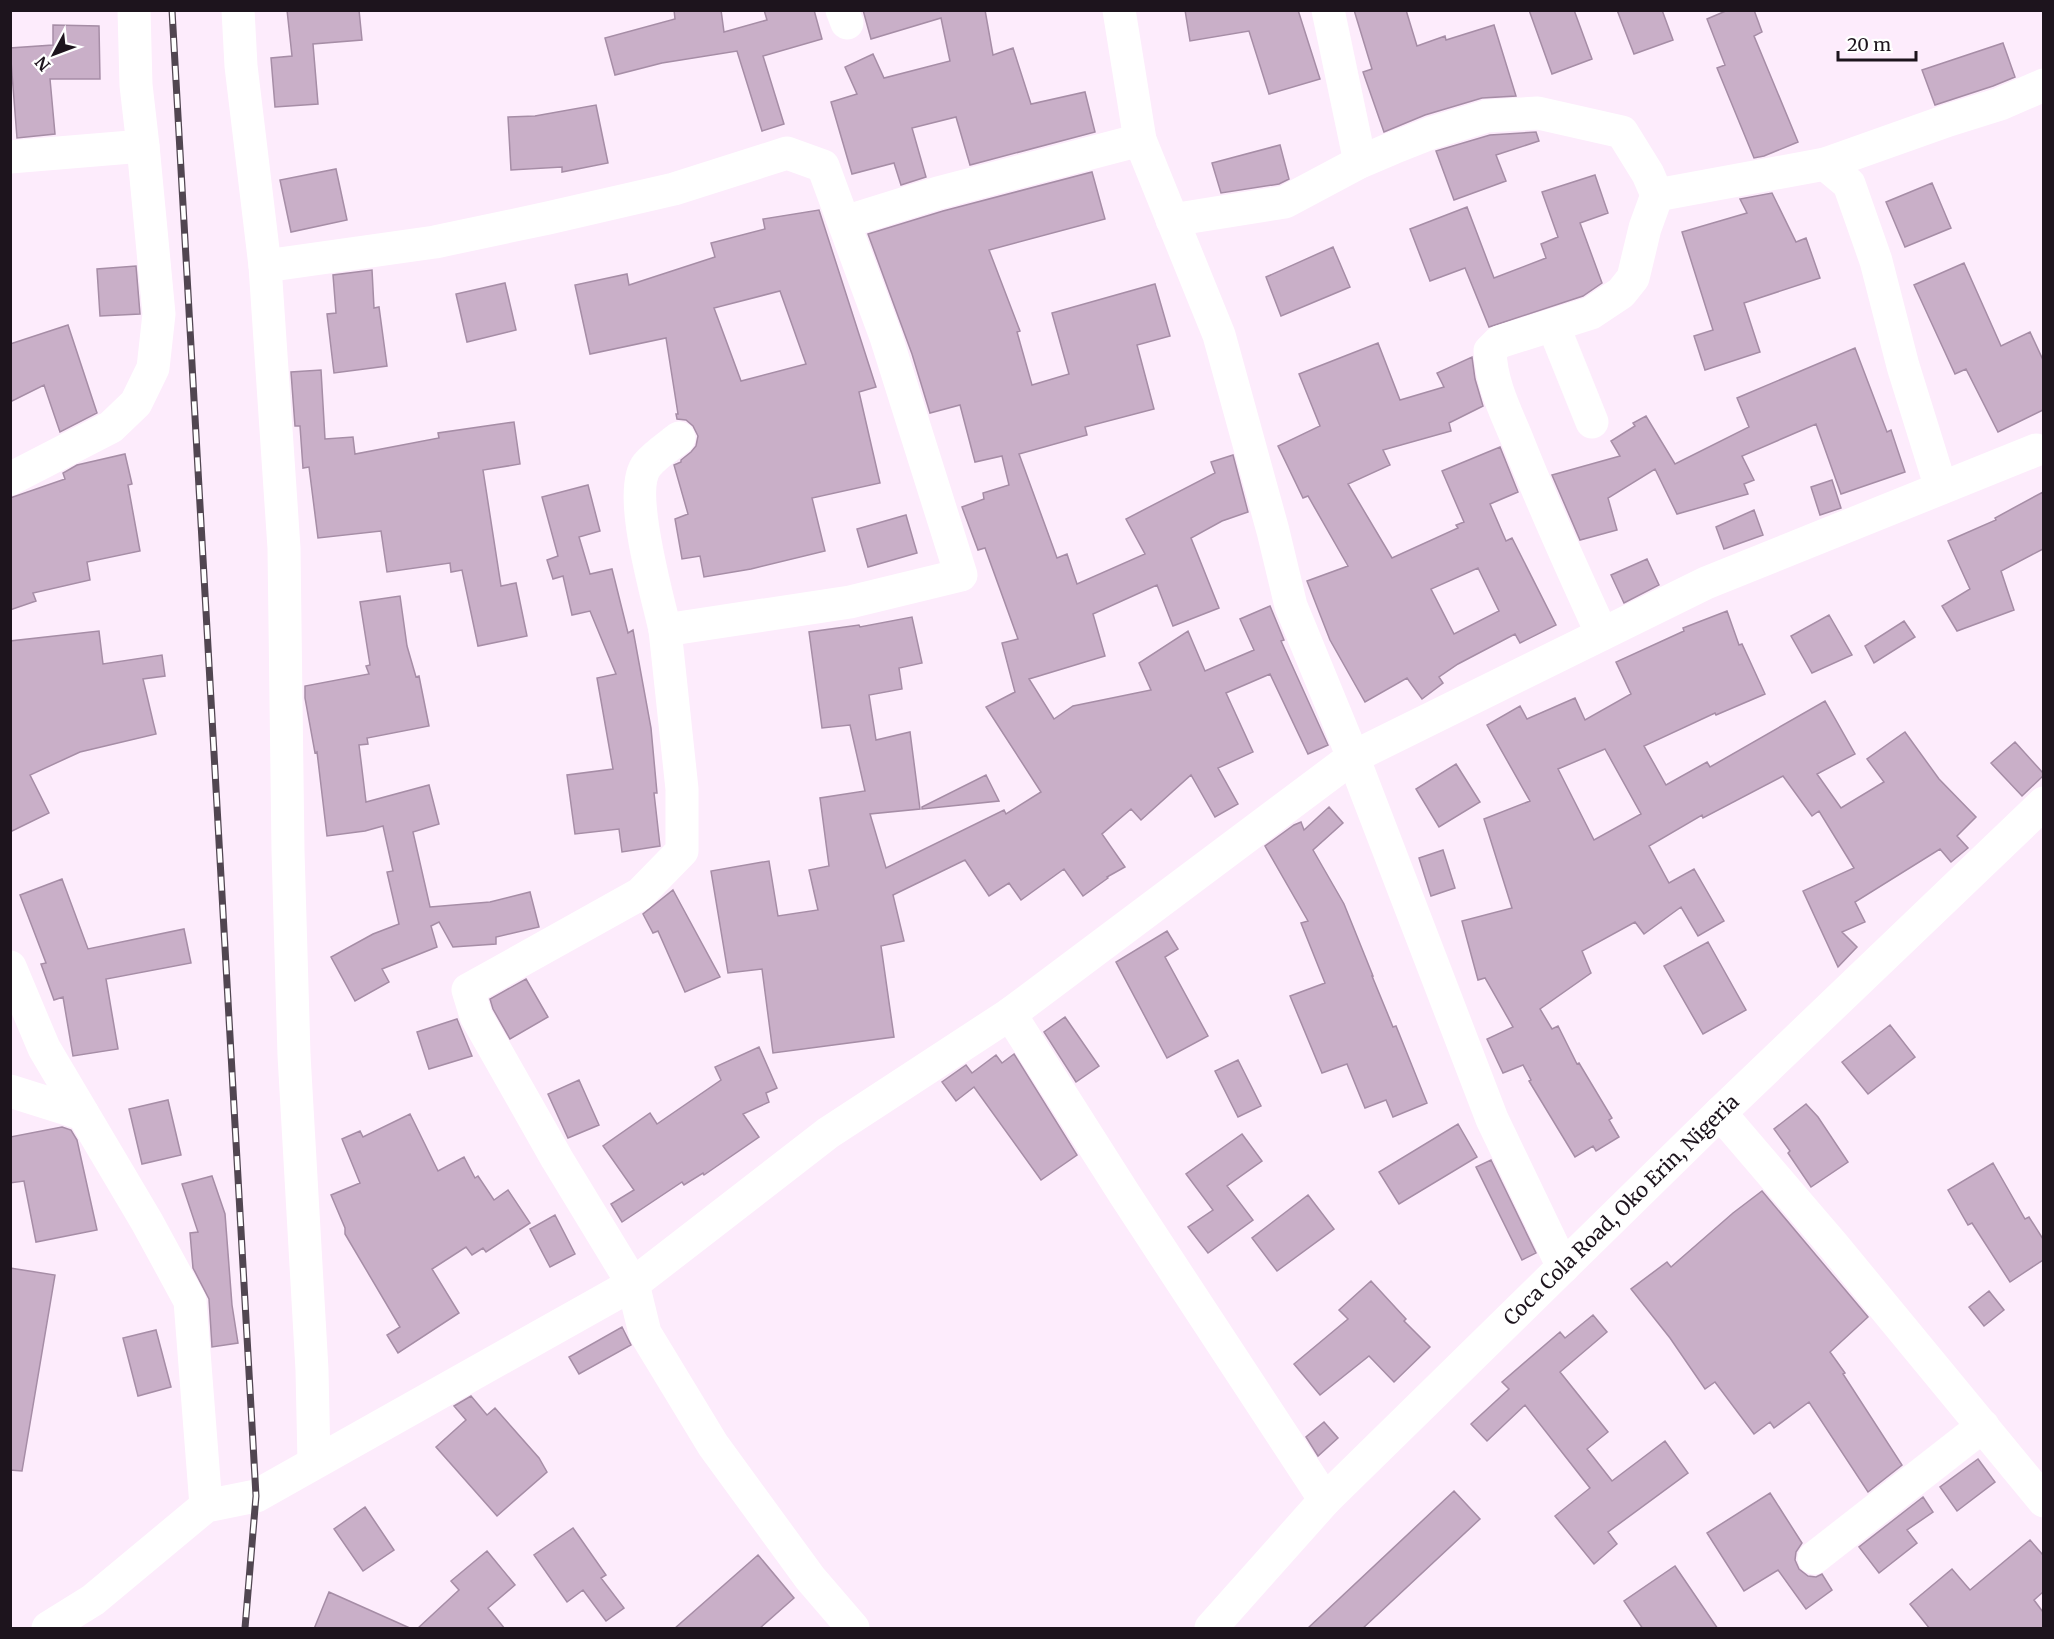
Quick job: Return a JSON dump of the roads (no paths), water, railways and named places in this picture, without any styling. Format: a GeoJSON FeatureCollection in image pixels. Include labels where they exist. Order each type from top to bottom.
{"type":"FeatureCollection","features":[{"type":"Feature","properties":{"kind":"street"},"geometry":{"type":"LineString","coordinates":[[10,479],[111,427],[136,403],[153,368],[159,314],[136,85],[134,10]]}},
{"type":"Feature","properties":{"kind":"street"},"geometry":{"type":"LineString","coordinates":[[238,10],[241,66],[265,266],[284,548],[288,862],[294,1055],[312,1370],[314,1462]]}},
{"type":"Feature","properties":{"kind":"street"},"geometry":{"type":"LineString","coordinates":[[1119,10],[1140,140],[1219,335],[1274,531],[1291,606],[1353,757],[1492,1119],[1563,1267]]}},
{"type":"Feature","properties":{"kind":"street"},"geometry":{"type":"LineString","coordinates":[[1328,10],[1360,162]]}},
{"type":"Feature","properties":{"kind":"street"},"geometry":{"type":"LineString","coordinates":[[1657,195],[1826,164],[2000,104],[2043,85]]}},
{"type":"Feature","properties":{"kind":"street"},"geometry":{"type":"LineString","coordinates":[[1172,220],[1285,202],[1360,162],[1431,133],[1487,116],[1538,113],[1622,132],[1648,174],[1657,195],[1645,228],[1634,278],[1622,293],[1591,313],[1499,342],[1490,351],[1490,370],[1497,393],[1542,501],[1602,634]]}},
{"type":"Feature","properties":{"kind":"street"},"geometry":{"type":"LineString","coordinates":[[845,222],[938,193],[1140,140]]}},
{"type":"Feature","properties":{"kind":"street"},"geometry":{"type":"LineString","coordinates":[[10,156],[143,146]]}},
{"type":"Feature","properties":{"kind":"street"},"geometry":{"type":"LineString","coordinates":[[265,266],[435,242],[548,218],[674,189],[787,153],[823,166],[886,337],[961,575],[850,602],[665,630]]}},
{"type":"Feature","properties":{"kind":"street"},"geometry":{"type":"LineString","coordinates":[[1826,164],[1850,184],[1876,261],[1904,366],[1941,488]]}},
{"type":"Feature","properties":{"kind":"street"},"geometry":{"type":"LineString","coordinates":[[1553,325],[1592,422]]}},
{"type":"Feature","properties":{"kind":"street"},"geometry":{"type":"LineString","coordinates":[[679,438],[645,466],[639,494],[641,522],[665,630],[682,789],[682,851],[640,894],[468,990],[476,1016],[557,1159],[633,1284],[645,1333],[712,1445],[810,1578],[852,1629]]}},
{"type":"Feature","properties":{"kind":"street"},"geometry":{"type":"LineString","coordinates":[[48,1629],[93,1600],[206,1506],[256,1496],[633,1284],[828,1133],[1010,1014],[1353,757],[1706,583],[2036,450]]}},
{"type":"Feature","properties":{"kind":"street","name":"Coca Cola Road, Oko Erin, Nigeria"},"geometry":{"type":"LineString","coordinates":[[1211,1629],[1324,1500],[1720,1113],[2043,803]]}},
{"type":"Feature","properties":{"kind":"street"},"geometry":{"type":"LineString","coordinates":[[10,967],[44,1048],[147,1222],[190,1301],[206,1506]]}},
{"type":"Feature","properties":{"kind":"street"},"geometry":{"type":"LineString","coordinates":[[1010,1014],[1324,1500]]}},
{"type":"Feature","properties":{"kind":"street"},"geometry":{"type":"LineString","coordinates":[[10,1084],[44,1048]]}},
{"type":"Feature","properties":{"kind":"street"},"geometry":{"type":"LineString","coordinates":[[10,1091],[84,1114]]}},
{"type":"Feature","properties":{"kind":"street"},"geometry":{"type":"LineString","coordinates":[[1720,1113],[1833,1245],[2043,1501]]}},
{"type":"Feature","properties":{"kind":"street"},"geometry":{"type":"LineString","coordinates":[[1814,1558],[1983,1426]]}},
{"type":"Feature","properties":{"kind":"railway"},"geometry":{"type":"LineString","coordinates":[[172,10],[256,1496],[245,1628]]}}]}
